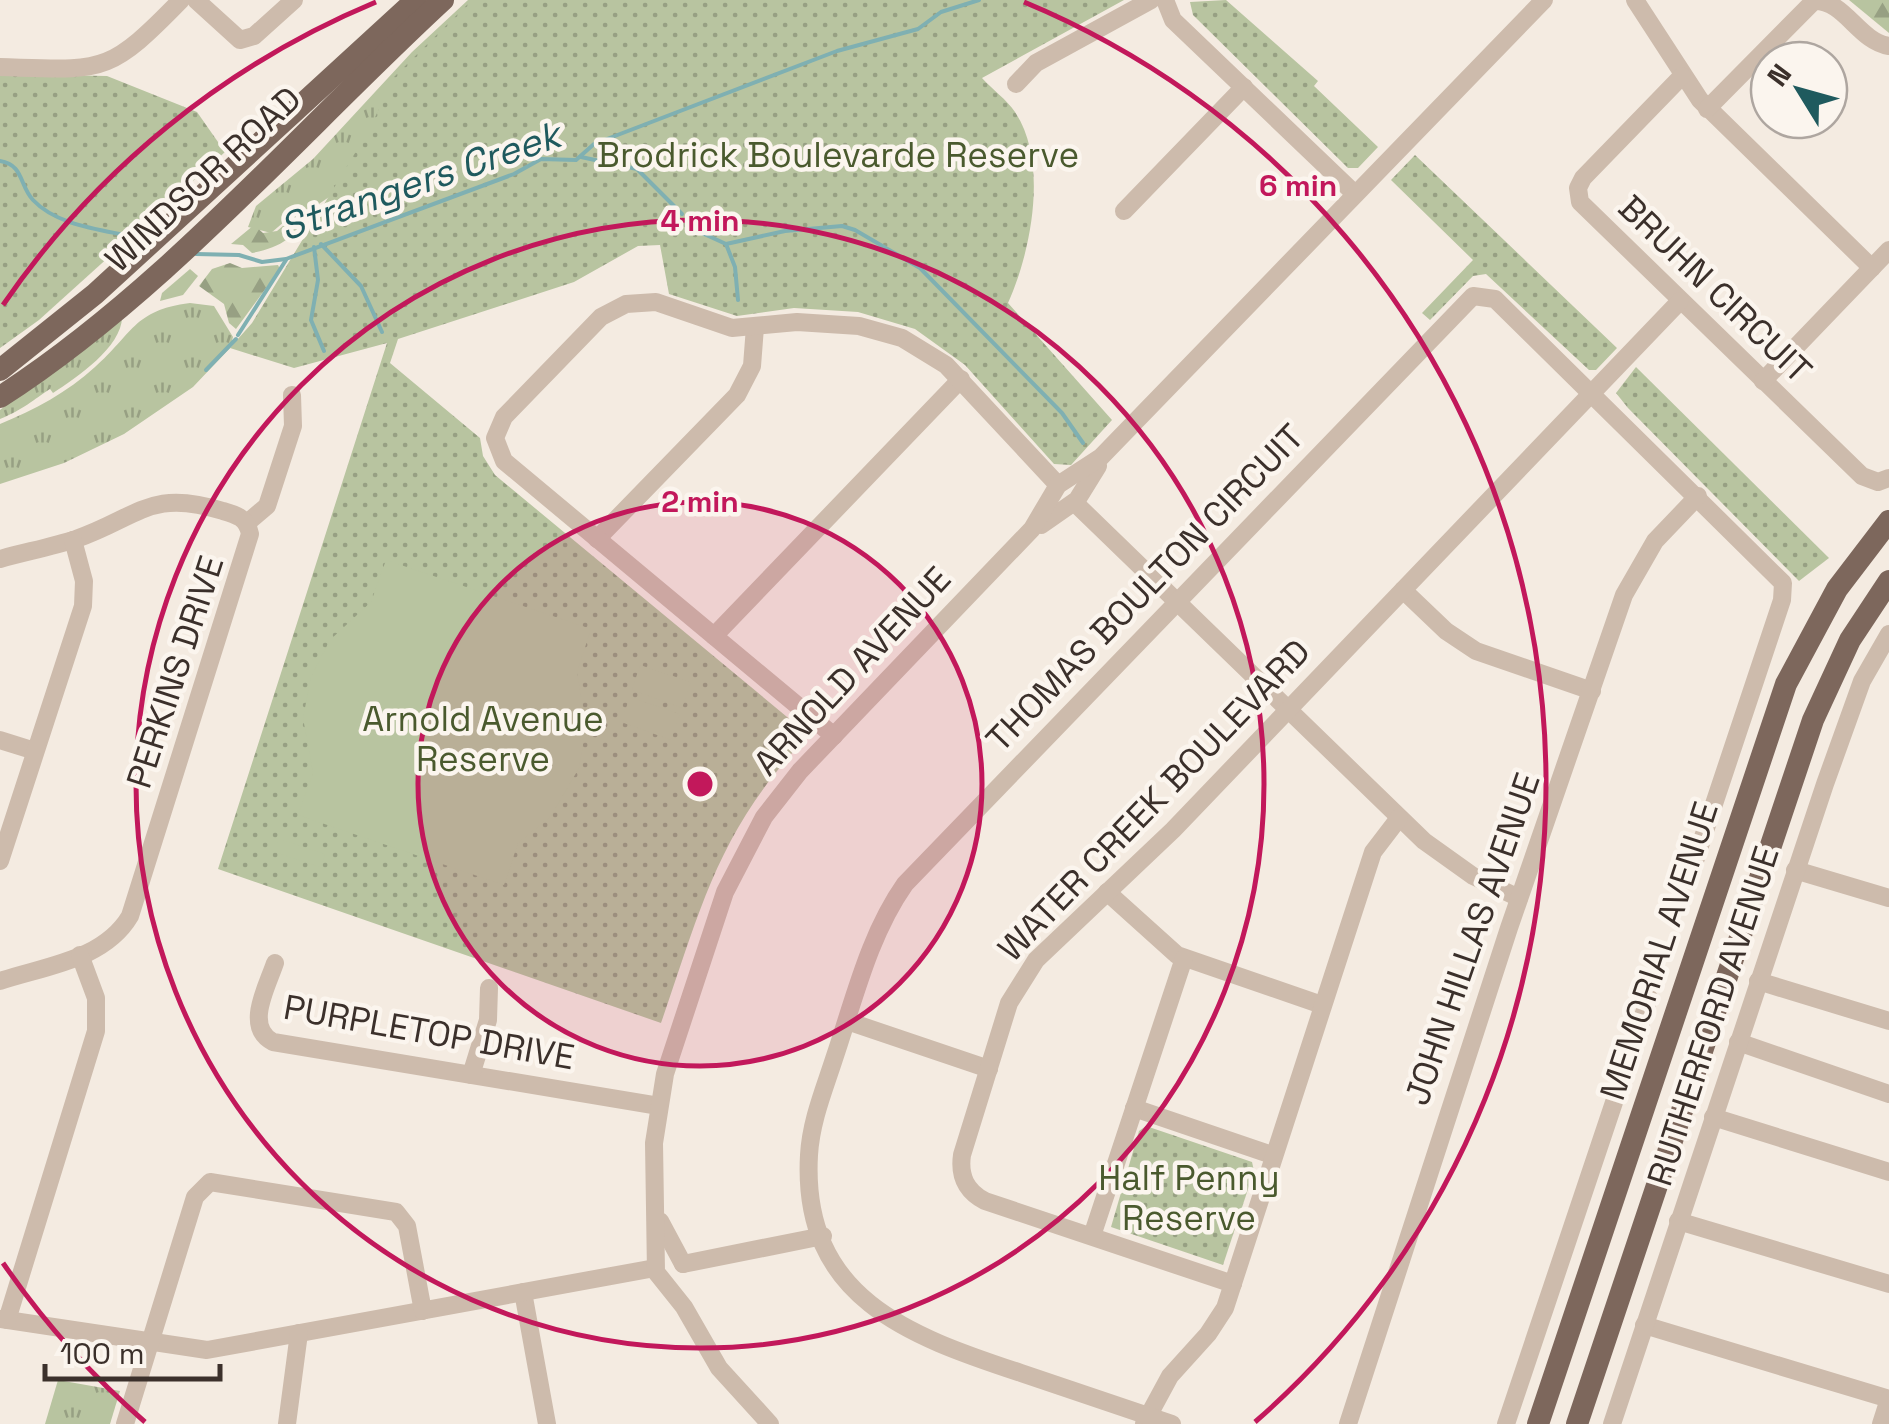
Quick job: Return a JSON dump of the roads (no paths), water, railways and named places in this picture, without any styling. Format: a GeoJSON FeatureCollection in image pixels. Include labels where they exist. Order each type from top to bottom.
{"type":"FeatureCollection","features":[{"type":"Feature","properties":{"kind":"main road","name":"WINDSOR ROAD"},"geometry":{"type":"LineString","coordinates":[[0,370],[125,267],[416,0]]}},
{"type":"Feature","properties":{"kind":"main road","name":"WINDSOR ROAD"},"geometry":{"type":"LineString","coordinates":[[0,397],[78,340],[148,279],[442,0]]}},
{"type":"Feature","properties":{"kind":"main road","name":"MEMORIAL AVENUE"},"geometry":{"type":"LineString","coordinates":[[1538,1424],[1782,695],[1824,610],[1889,521]]}},
{"type":"Feature","properties":{"kind":"main road","name":"MEMORIAL AVENUE"},"geometry":{"type":"LineString","coordinates":[[1578,1424],[1813,720],[1850,640],[1889,581]]}},
{"type":"Feature","properties":{"kind":"street"},"geometry":{"type":"LineString","coordinates":[[0,67],[100,67],[123,56],[181,0]]}},
{"type":"Feature","properties":{"kind":"street"},"geometry":{"type":"LineString","coordinates":[[196,0],[240,40],[254,36],[294,0]]}},
{"type":"Feature","properties":{"kind":"street"},"geometry":{"type":"LineString","coordinates":[[1016,84],[1036,63],[1152,0]]}},
{"type":"Feature","properties":{"kind":"street"},"geometry":{"type":"LineString","coordinates":[[1166,0],[1174,20],[1355,194]]}},
{"type":"Feature","properties":{"kind":"street","name":"ARNOLD AVENUE"},"geometry":{"type":"LineString","coordinates":[[770,1424],[719,1368],[684,1307],[657,1216],[654,1168],[658,1106],[672,1052],[734,869],[770,807],[1032,529],[1059,487],[1101,457],[1544,0]]}},
{"type":"Feature","properties":{"kind":"street"},"geometry":{"type":"LineString","coordinates":[[1635,0],[1682,76],[1708,109],[1872,268]]}},
{"type":"Feature","properties":{"kind":"street"},"geometry":{"type":"LineString","coordinates":[[1708,109],[1814,2],[1832,4],[1870,40],[1889,46]]}},
{"type":"Feature","properties":{"kind":"street","name":"BRUHN CIRCUIT"},"geometry":{"type":"LineString","coordinates":[[1682,76],[1584,178],[1578,192],[1586,210],[1867,480],[1889,478]]}},
{"type":"Feature","properties":{"kind":"street"},"geometry":{"type":"LineString","coordinates":[[1124,211],[1244,87]]}},
{"type":"Feature","properties":{"kind":"street"},"geometry":{"type":"LineString","coordinates":[[1763,381],[1889,250]]}},
{"type":"Feature","properties":{"kind":"street","name":"THOMAS BOULTON CIRCUIT"},"geometry":{"type":"LineString","coordinates":[[1172,1424],[1146,1420],[932,1344],[901,1329],[851,1284],[823,1236],[811,1190],[809,1155],[814,1120],[880,926],[905,884],[1473,296],[1496,298],[1778,576],[1784,594],[1694,864]]}},
{"type":"Feature","properties":{"kind":"street"},"geometry":{"type":"LineString","coordinates":[[834,736],[504,461],[496,446],[500,423],[594,323],[617,307],[656,302],[725,327],[797,322],[872,328],[918,345],[962,378],[1059,487],[1059,504],[1074,501],[1398,818],[1455,865],[1520,898]]}},
{"type":"Feature","properties":{"kind":"street","name":"WATER CREEK BOULEVARD"},"geometry":{"type":"LineString","coordinates":[[1233,1284],[985,1201],[968,1188],[961,1162],[988,1068],[1022,980],[1045,950],[1287,711],[1680,302]]}},
{"type":"Feature","properties":{"kind":"street"},"geometry":{"type":"LineString","coordinates":[[597,540],[736,394],[755,358],[755,327]]}},
{"type":"Feature","properties":{"kind":"street"},"geometry":{"type":"LineString","coordinates":[[714,636],[962,378]]}},
{"type":"Feature","properties":{"kind":"street"},"geometry":{"type":"LineString","coordinates":[[247,523],[267,506],[293,426],[292,395]]}},
{"type":"Feature","properties":{"kind":"street","name":"ARNOLD AVENUE"},"geometry":{"type":"LineString","coordinates":[[1032,529],[1074,501],[1101,457]]}},
{"type":"Feature","properties":{"kind":"street","name":"JOHN HILLAS AVENUE"},"geometry":{"type":"LineString","coordinates":[[1348,1424],[1520,898],[1636,570],[1655,541],[1698,496]]}},
{"type":"Feature","properties":{"kind":"street","name":"PERKINS DRIVE"},"geometry":{"type":"LineString","coordinates":[[0,559],[74,540],[140,509],[172,500],[216,508],[247,523],[248,551],[133,907],[112,938],[80,956],[2,974]]}},
{"type":"Feature","properties":{"kind":"street"},"geometry":{"type":"LineString","coordinates":[[0,861],[82,606],[84,581],[74,540]]}},
{"type":"Feature","properties":{"kind":"street"},"geometry":{"type":"LineString","coordinates":[[1403,590],[1446,632],[1476,651],[1592,691]]}},
{"type":"Feature","properties":{"kind":"street","name":"RUTHERFORD AVENUE"},"geometry":{"type":"LineString","coordinates":[[1612,1424],[1848,716],[1889,634]]}},
{"type":"Feature","properties":{"kind":"street"},"geometry":{"type":"LineString","coordinates":[[0,740],[35,751]]}},
{"type":"Feature","properties":{"kind":"street"},"geometry":{"type":"LineString","coordinates":[[1146,1420],[1170,1376],[1221,1316],[1373,852],[1398,818]]}},
{"type":"Feature","properties":{"kind":"street"},"geometry":{"type":"LineString","coordinates":[[1795,870],[1889,898]]}},
{"type":"Feature","properties":{"kind":"street"},"geometry":{"type":"LineString","coordinates":[[1107,892],[1163,945],[1184,958],[1322,1005]]}},
{"type":"Feature","properties":{"kind":"street"},"geometry":{"type":"LineString","coordinates":[[80,956],[96,998],[96,1031],[3,1319],[207,1350],[823,1236]]}},
{"type":"Feature","properties":{"kind":"street"},"geometry":{"type":"LineString","coordinates":[[1092,1236],[1184,958]]}},
{"type":"Feature","properties":{"kind":"street","name":"PURPLETOP DRIVE"},"geometry":{"type":"LineString","coordinates":[[275,963],[257,1022],[268,1040],[658,1106]]}},
{"type":"Feature","properties":{"kind":"street"},"geometry":{"type":"LineString","coordinates":[[1758,981],[1889,1021]]}},
{"type":"Feature","properties":{"kind":"street"},"geometry":{"type":"LineString","coordinates":[[471,1075],[488,1020],[489,988]]}},
{"type":"Feature","properties":{"kind":"street"},"geometry":{"type":"LineString","coordinates":[[1506,1424],[1649,998]]}},
{"type":"Feature","properties":{"kind":"street"},"geometry":{"type":"LineString","coordinates":[[847,1021],[988,1068]]}},
{"type":"Feature","properties":{"kind":"street"},"geometry":{"type":"LineString","coordinates":[[1738,1042],[1889,1094]]}},
{"type":"Feature","properties":{"kind":"street"},"geometry":{"type":"LineString","coordinates":[[1134,1108],[1272,1155]]}},
{"type":"Feature","properties":{"kind":"street"},"geometry":{"type":"LineString","coordinates":[[1713,1117],[1889,1172]]}},
{"type":"Feature","properties":{"kind":"street"},"geometry":{"type":"LineString","coordinates":[[125,1424],[195,1197],[210,1182],[396,1212],[407,1226],[422,1310]]}},
{"type":"Feature","properties":{"kind":"street"},"geometry":{"type":"LineString","coordinates":[[1678,1222],[1889,1284]]}},
{"type":"Feature","properties":{"kind":"street"},"geometry":{"type":"LineString","coordinates":[[523,1292],[548,1424]]}},
{"type":"Feature","properties":{"kind":"street"},"geometry":{"type":"LineString","coordinates":[[1644,1325],[1889,1399],[1881,1424]]}},
{"type":"Feature","properties":{"kind":"street"},"geometry":{"type":"LineString","coordinates":[[288,1424],[299,1333]]}},
{"type":"Feature","properties":{"kind":"waterway","name":"Strangers Creek"},"geometry":{"type":"LineString","coordinates":[[196,254],[239,255],[262,262],[286,259],[514,174],[541,159],[576,160],[594,144],[837,51],[918,29],[941,12],[979,0]]}},
{"type":"Feature","properties":{"kind":"waterway"},"geometry":{"type":"LineString","coordinates":[[581,157],[637,169],[682,214]]}},
{"type":"Feature","properties":{"kind":"waterway","name":"Strangers Creek"},"geometry":{"type":"LineString","coordinates":[[0,161],[13,167],[33,200],[56,217],[143,239]]}},
{"type":"Feature","properties":{"kind":"waterway"},"geometry":{"type":"LineString","coordinates":[[702,233],[726,244],[785,231],[842,226],[855,230],[920,268],[1062,413],[1083,443]]}},
{"type":"Feature","properties":{"kind":"waterway"},"geometry":{"type":"LineString","coordinates":[[321,244],[361,286],[382,332]]}},
{"type":"Feature","properties":{"kind":"waterway"},"geometry":{"type":"LineString","coordinates":[[726,244],[735,267],[738,300]]}},
{"type":"Feature","properties":{"kind":"waterway"},"geometry":{"type":"LineString","coordinates":[[314,247],[318,280],[311,320],[324,351]]}},
{"type":"Feature","properties":{"kind":"waterway"},"geometry":{"type":"LineString","coordinates":[[238,335],[286,260]]}},
{"type":"Feature","properties":{"kind":"waterway"},"geometry":{"type":"LineString","coordinates":[[206,370],[236,339]]}},
{"type":"Feature","properties":{"kind":"park label","name":"Brodrick Boulevarde Reserve"},"geometry":{"type":"Point","coordinates":[838,155]}},
{"type":"Feature","properties":{"kind":"park label","name":"Arnold Avenue Reserve"},"geometry":{"type":"Point","coordinates":[483,739]}},
{"type":"Feature","properties":{"kind":"park label","name":"Half Penny Reserve"},"geometry":{"type":"Point","coordinates":[1189,1198]}}]}
